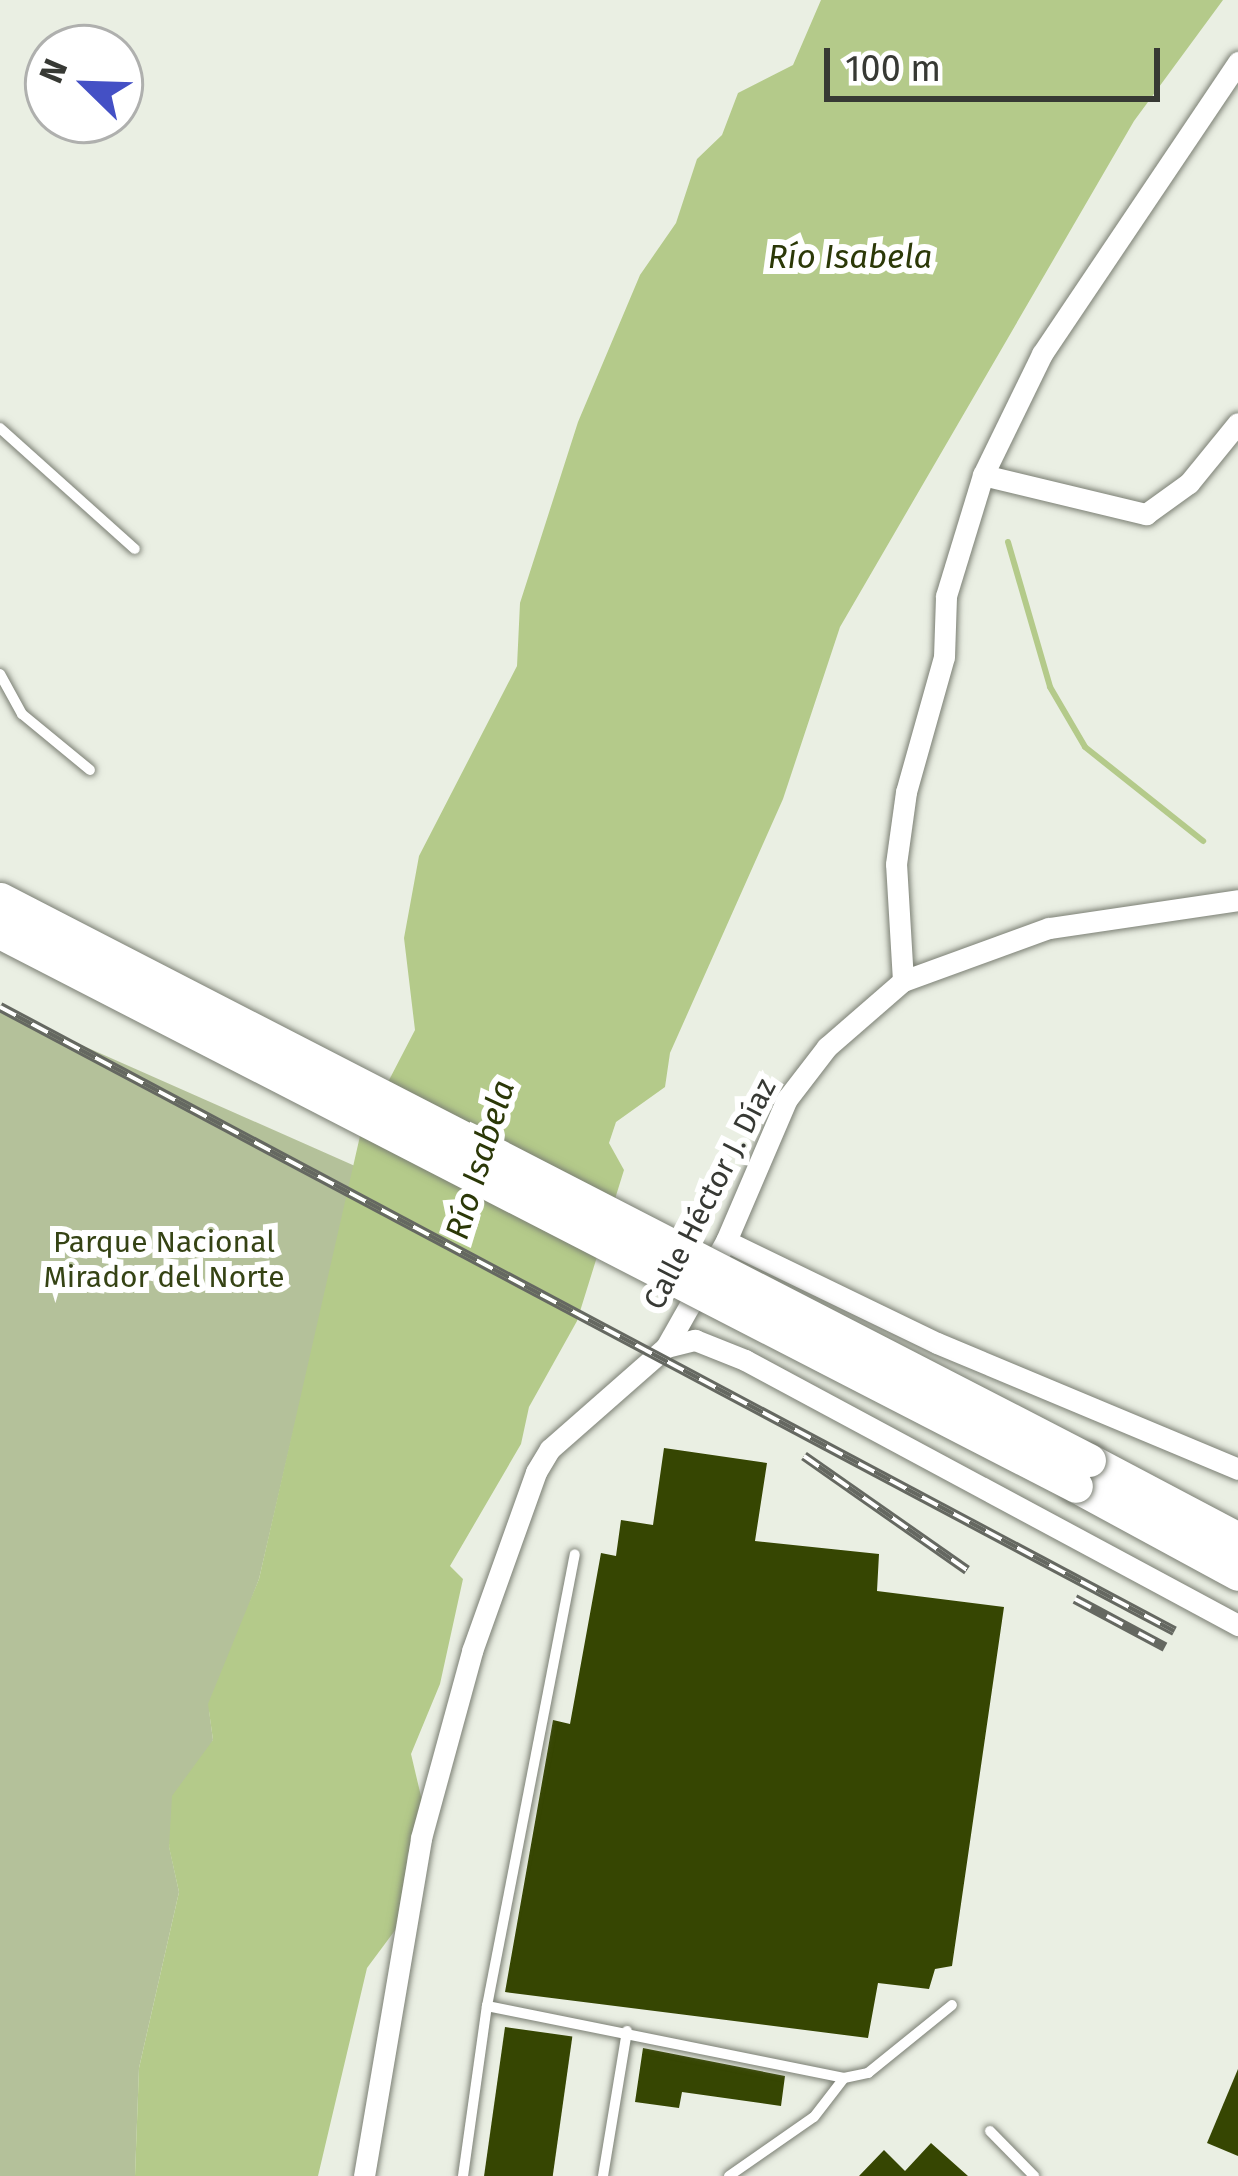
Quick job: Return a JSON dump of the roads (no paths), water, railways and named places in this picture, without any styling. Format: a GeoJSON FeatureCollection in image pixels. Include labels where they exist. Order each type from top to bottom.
{"type":"FeatureCollection","features":[{"type":"Feature","properties":{"kind":"main road"},"geometry":{"type":"LineString","coordinates":[[0,899],[1083,1473],[1230,1558],[1238,1590]]}},
{"type":"Feature","properties":{"kind":"main road"},"geometry":{"type":"LineString","coordinates":[[0,932],[1083,1473]]}},
{"type":"Feature","properties":{"kind":"street"},"geometry":{"type":"LineString","coordinates":[[902,981],[896,864],[906,792],[944,658],[946,596],[983,475],[1042,354],[1238,62]]}},
{"type":"Feature","properties":{"kind":"street"},"geometry":{"type":"LineString","coordinates":[[1221,87],[1238,104]]}},
{"type":"Feature","properties":{"kind":"street"},"geometry":{"type":"LineString","coordinates":[[983,475],[1146,514],[1189,483],[1238,423]]}},
{"type":"Feature","properties":{"kind":"street","name":"Calle Héctor J. Díaz"},"geometry":{"type":"LineString","coordinates":[[364,2176],[421,1838],[472,1651],[536,1472],[550,1449],[666,1347],[726,1241],[787,1099],[827,1047],[902,981],[1049,928],[1238,900]]}},
{"type":"Feature","properties":{"kind":"street"},"geometry":{"type":"LineString","coordinates":[[726,1241],[938,1343],[1238,1468]]}},
{"type":"Feature","properties":{"kind":"street"},"geometry":{"type":"LineString","coordinates":[[666,1347],[695,1340],[745,1360],[1238,1625]]}},
{"type":"Feature","properties":{"kind":"lane"},"geometry":{"type":"LineString","coordinates":[[0,428],[135,550]]}},
{"type":"Feature","properties":{"kind":"lane"},"geometry":{"type":"LineString","coordinates":[[0,674],[22,714],[90,770]]}},
{"type":"Feature","properties":{"kind":"lane"},"geometry":{"type":"LineString","coordinates":[[463,2176],[487,2006],[575,1555]]}},
{"type":"Feature","properties":{"kind":"lane"},"geometry":{"type":"LineString","coordinates":[[487,2006],[627,2030],[844,2078],[868,2074],[952,2005]]}},
{"type":"Feature","properties":{"kind":"lane"},"geometry":{"type":"LineString","coordinates":[[603,2176],[627,2030]]}},
{"type":"Feature","properties":{"kind":"lane"},"geometry":{"type":"LineString","coordinates":[[729,2176],[814,2117],[844,2078]]}},
{"type":"Feature","properties":{"kind":"lane"},"geometry":{"type":"LineString","coordinates":[[990,2132],[1034,2176]]}},
{"type":"Feature","properties":{"kind":"lane"},"geometry":{"type":"LineString","coordinates":[[1012,2176],[1024,2165]]}},
{"type":"Feature","properties":{"kind":"water","name":"Río Isabela"},"geometry":{"type":"Polygon","coordinates":[[[821,0],[1223,0],[1134,121],[840,627],[783,799],[670,1053],[665,1087],[616,1122],[609,1143],[624,1170],[577,1321],[529,1407],[521,1444],[450,1566],[463,1579],[440,1684],[411,1754],[424,1809],[407,1857],[407,1891],[396,1929],[367,1968],[318,2176],[135,2176],[139,2068],[179,1892],[169,1847],[172,1796],[213,1740],[208,1704],[259,1579],[360,1136],[415,1030],[404,938],[419,856],[517,666],[520,603],[578,422],[640,275],[676,223],[697,159],[722,135],[738,93],[793,65],[821,0]]]}},
{"type":"Feature","properties":{"kind":"waterway"},"geometry":{"type":"LineString","coordinates":[[1008,542],[1050,687],[1085,747],[1203,841]]}},
{"type":"Feature","properties":{"kind":"railway"},"geometry":{"type":"LineString","coordinates":[[0,1007],[1174,1631]]}},
{"type":"Feature","properties":{"kind":"railway"},"geometry":{"type":"LineString","coordinates":[[804,1456],[967,1570]]}},
{"type":"Feature","properties":{"kind":"railway"},"geometry":{"type":"LineString","coordinates":[[1075,1599],[1165,1647]]}},
{"type":"Feature","properties":{"kind":"park label","name":"Parque Nacional Mirador del Norte"},"geometry":{"type":"Point","coordinates":[164,1259]}}]}
